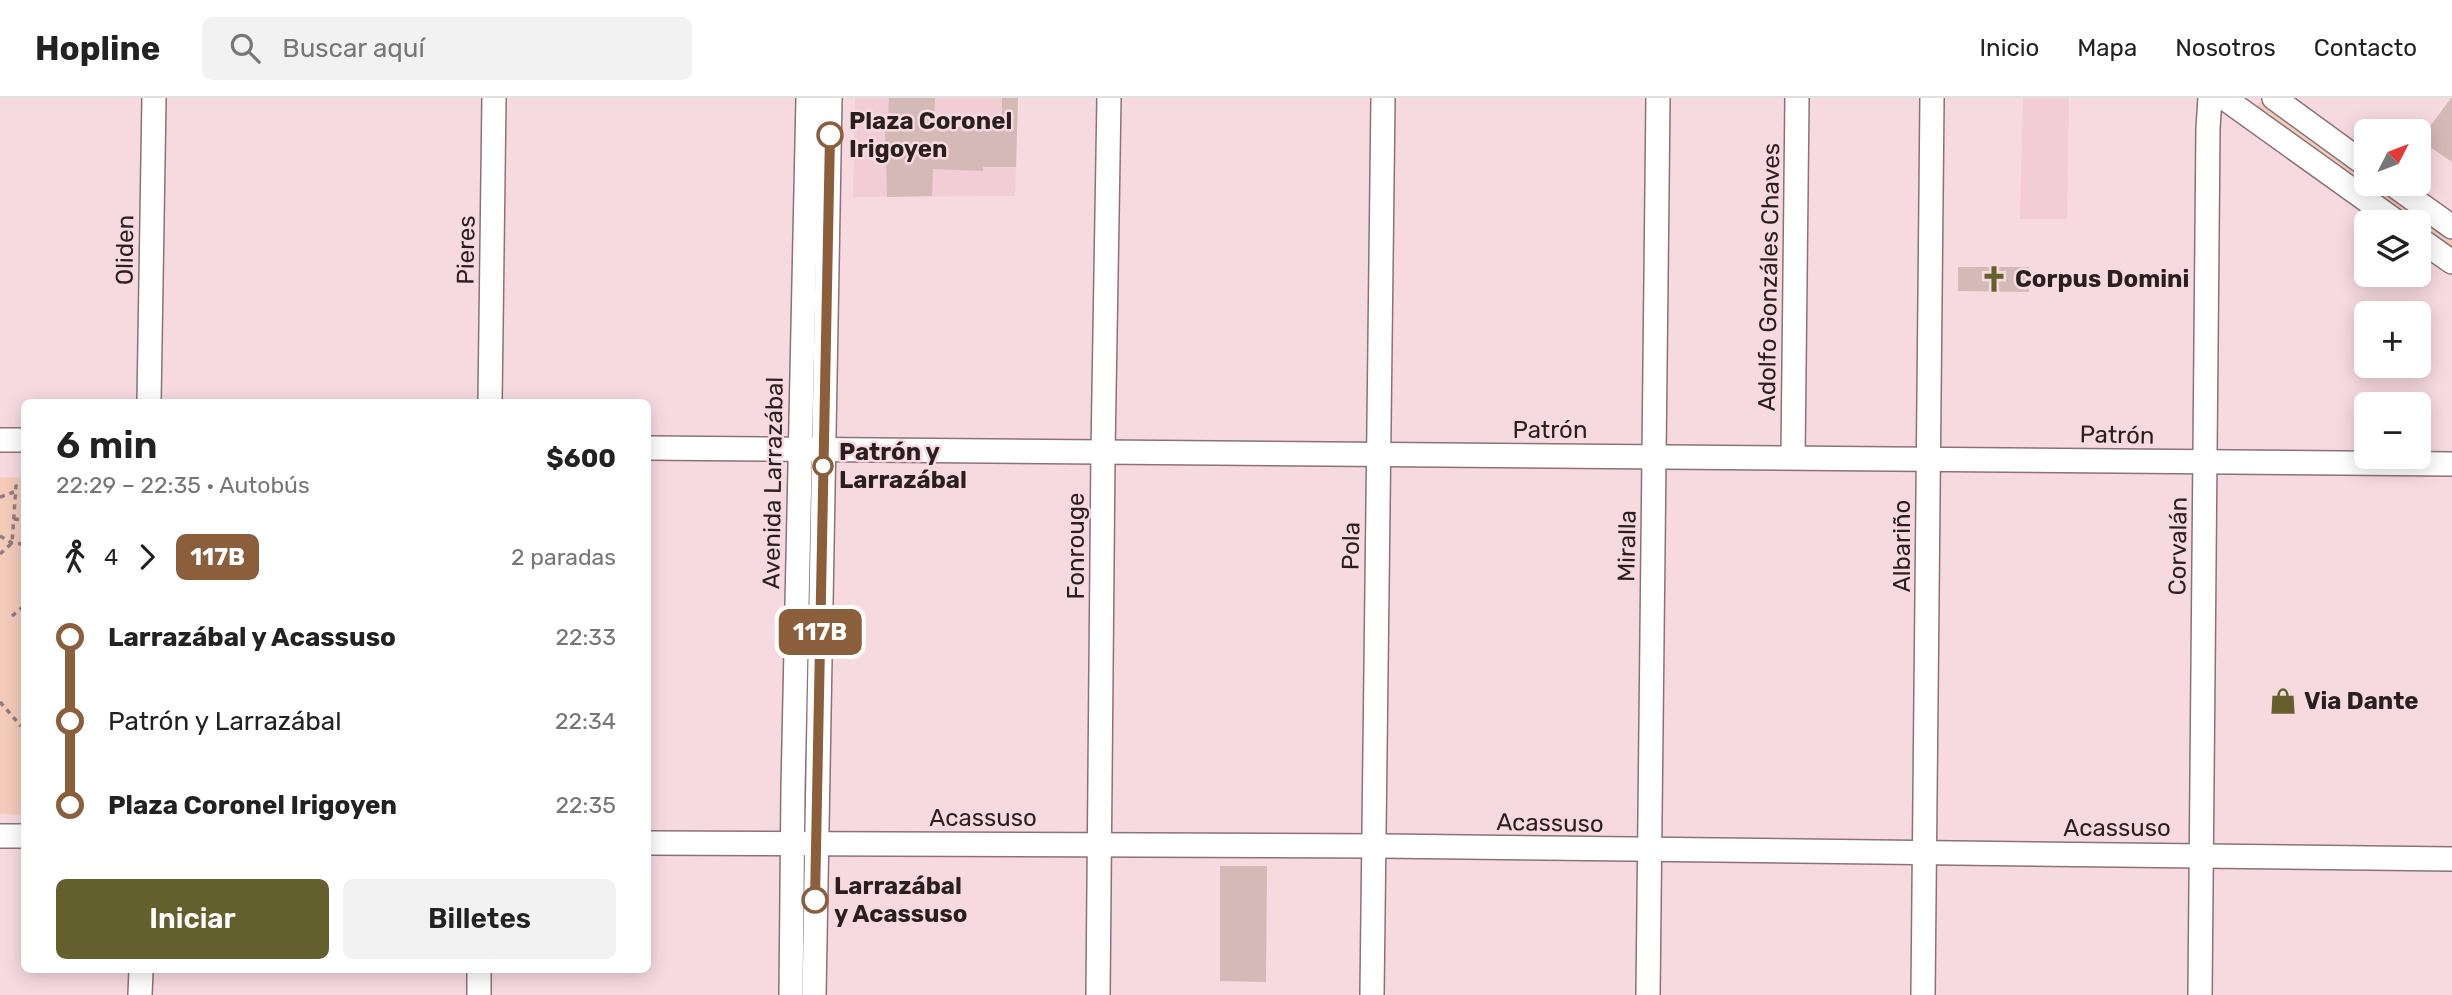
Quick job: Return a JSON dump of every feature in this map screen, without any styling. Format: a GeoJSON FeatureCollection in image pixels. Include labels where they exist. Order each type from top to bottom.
{"type":"FeatureCollection","features":[{"type":"Feature","properties":{"kind":"street","name":"Oliden"},"geometry":{"type":"LineString","coordinates":[[149,399],[155,98]]}},
{"type":"Feature","properties":{"kind":"street","name":"Pieres"},"geometry":{"type":"LineString","coordinates":[[490,399],[494,98]]}},
{"type":"Feature","properties":{"kind":"street","name":"Avenida Larrazábal"},"geometry":{"type":"LineString","coordinates":[[808,98],[800,449],[804,842],[814,995]]}},
{"type":"Feature","properties":{"kind":"street","name":"Avenida Larrazábal"},"geometry":{"type":"LineString","coordinates":[[790,995],[804,842],[824,450],[830,98]]}},
{"type":"Feature","properties":{"kind":"street","name":"Fonrouge"},"geometry":{"type":"LineString","coordinates":[[1098,995],[1109,98]]}},
{"type":"Feature","properties":{"kind":"street","name":"Pola"},"geometry":{"type":"LineString","coordinates":[[1372,995],[1383,98]]}},
{"type":"Feature","properties":{"kind":"street","name":"Miralla"},"geometry":{"type":"LineString","coordinates":[[1648,995],[1658,98]]}},
{"type":"Feature","properties":{"kind":"street","name":"Adolfo Gonzáles Chaves"},"geometry":{"type":"LineString","coordinates":[[1793,457],[1797,98]]}},
{"type":"Feature","properties":{"kind":"street","name":"Albariño"},"geometry":{"type":"LineString","coordinates":[[1923,995],[1932,98]]}},
{"type":"Feature","properties":{"kind":"street","name":"Corvalán"},"geometry":{"type":"LineString","coordinates":[[2200,995],[2210,98]]}},
{"type":"Feature","properties":{"kind":"street"},"geometry":{"type":"LineString","coordinates":[[2224,98],[2380,210]]}},
{"type":"Feature","properties":{"kind":"street"},"geometry":{"type":"LineString","coordinates":[[2274,98],[2354,156]]}},
{"type":"Feature","properties":{"kind":"street"},"geometry":{"type":"LineString","coordinates":[[2208,124],[2224,113],[2242,111]]}},
{"type":"Feature","properties":{"kind":"street"},"geometry":{"type":"LineString","coordinates":[[2409,196],[2452,227]]}},
{"type":"Feature","properties":{"kind":"street"},"geometry":{"type":"LineString","coordinates":[[2431,247],[2452,262]]}},
{"type":"Feature","properties":{"kind":"street"},"geometry":{"type":"LineString","coordinates":[[0,440],[21,440]]}},
{"type":"Feature","properties":{"kind":"street","name":"Patrón"},"geometry":{"type":"LineString","coordinates":[[651,448],[2452,464]]}},
{"type":"Feature","properties":{"kind":"street"},"geometry":{"type":"LineString","coordinates":[[0,836],[21,836]]}},
{"type":"Feature","properties":{"kind":"street","name":"Acassuso"},"geometry":{"type":"LineString","coordinates":[[651,843],[1374,846],[2452,859]]}},
{"type":"Feature","properties":{"kind":"street"},"geometry":{"type":"LineString","coordinates":[[140,995],[141,973]]}},
{"type":"Feature","properties":{"kind":"street"},"geometry":{"type":"LineString","coordinates":[[479,973],[479,995]]}},
{"type":"Feature","properties":{"kind":"path"},"geometry":{"type":"LineString","coordinates":[[0,554],[12,543],[15,491],[16,486],[21,487]]}},
{"type":"Feature","properties":{"kind":"path"},"geometry":{"type":"LineString","coordinates":[[0,497],[15,491]]}},
{"type":"Feature","properties":{"kind":"path"},"geometry":{"type":"LineString","coordinates":[[15,519],[21,520]]}},
{"type":"Feature","properties":{"kind":"path"},"geometry":{"type":"LineString","coordinates":[[0,536],[12,543],[21,544]]}},
{"type":"Feature","properties":{"kind":"path"},"geometry":{"type":"LineString","coordinates":[[12,616],[21,608]]}},
{"type":"Feature","properties":{"kind":"path"},"geometry":{"type":"LineString","coordinates":[[0,702],[21,726]]}},
{"type":"Feature","properties":{"kind":"shaded area"},"geometry":{"type":"Polygon","coordinates":[[[855,98],[1018,98],[1015,196],[853,197],[855,98]]]}},
{"type":"Feature","properties":{"kind":"shaded area"},"geometry":{"type":"Polygon","coordinates":[[[2023,98],[2069,98],[2067,219],[2020,219],[2023,98]]]}},
{"type":"Feature","properties":{"kind":"shaded area"},"geometry":{"type":"Polygon","coordinates":[[[2265,98],[2354,162],[2354,180],[2258,110],[2257,105],[2265,98]]]}},
{"type":"Feature","properties":{"kind":"shaded area"},"geometry":{"type":"Polygon","coordinates":[[[2376,196],[2400,196],[2419,210],[2396,210],[2376,196]]]}},
{"type":"Feature","properties":{"kind":"shaded area"},"geometry":{"type":"Polygon","coordinates":[[[2431,219],[2452,234],[2452,251],[2431,236],[2431,219]]]}},
{"type":"Feature","properties":{"kind":"shaded area"},"geometry":{"type":"Polygon","coordinates":[[[0,477],[21,478],[21,815],[0,814],[0,477]]]}},
{"type":"Feature","properties":{"kind":"shaded area"},"geometry":{"type":"Polygon","coordinates":[[[808,483],[814,483],[809,805],[803,805],[808,483]]]}},
{"type":"Feature","properties":{"kind":"building"},"geometry":{"type":"Polygon","coordinates":[[[889,98],[935,98],[934,126],[994,128],[994,115],[1002,115],[1002,98],[1018,98],[1016,167],[983,167],[983,171],[933,169],[932,196],[887,197],[885,124],[888,124],[889,98]]]}},
{"type":"Feature","properties":{"kind":"building"},"geometry":{"type":"Polygon","coordinates":[[[2452,98],[2452,162],[2431,148],[2431,125],[2452,98]]]}},
{"type":"Feature","properties":{"kind":"building","name":"Corpus Domini"},"geometry":{"type":"Polygon","coordinates":[[[1958,267],[2029,267],[2029,292],[1958,291],[1958,267]]]}},
{"type":"Feature","properties":{"kind":"building"},"geometry":{"type":"Polygon","coordinates":[[[1220,866],[1267,866],[1266,982],[1220,981],[1220,866]]]}},
{"type":"Feature","properties":{"kind":"bus line","name":"117B"},"geometry":{"type":"LineString","coordinates":[[815,900],[830,135]]}},
{"type":"Feature","properties":{"kind":"place","name":"Plaza Coronel Irigoyen"},"geometry":{"type":"Point","coordinates":[830,135]}},
{"type":"Feature","properties":{"kind":"place","name":"Corpus Domini"},"geometry":{"type":"Point","coordinates":[1994,279]}},
{"type":"Feature","properties":{"kind":"place","name":"Patrón y Larrazábal"},"geometry":{"type":"Point","coordinates":[823,466]}},
{"type":"Feature","properties":{"kind":"place","name":"Via Dante"},"geometry":{"type":"Point","coordinates":[2283,701]}},
{"type":"Feature","properties":{"kind":"place","name":"Larrazábal y Acassuso"},"geometry":{"type":"Point","coordinates":[815,900]}}]}
